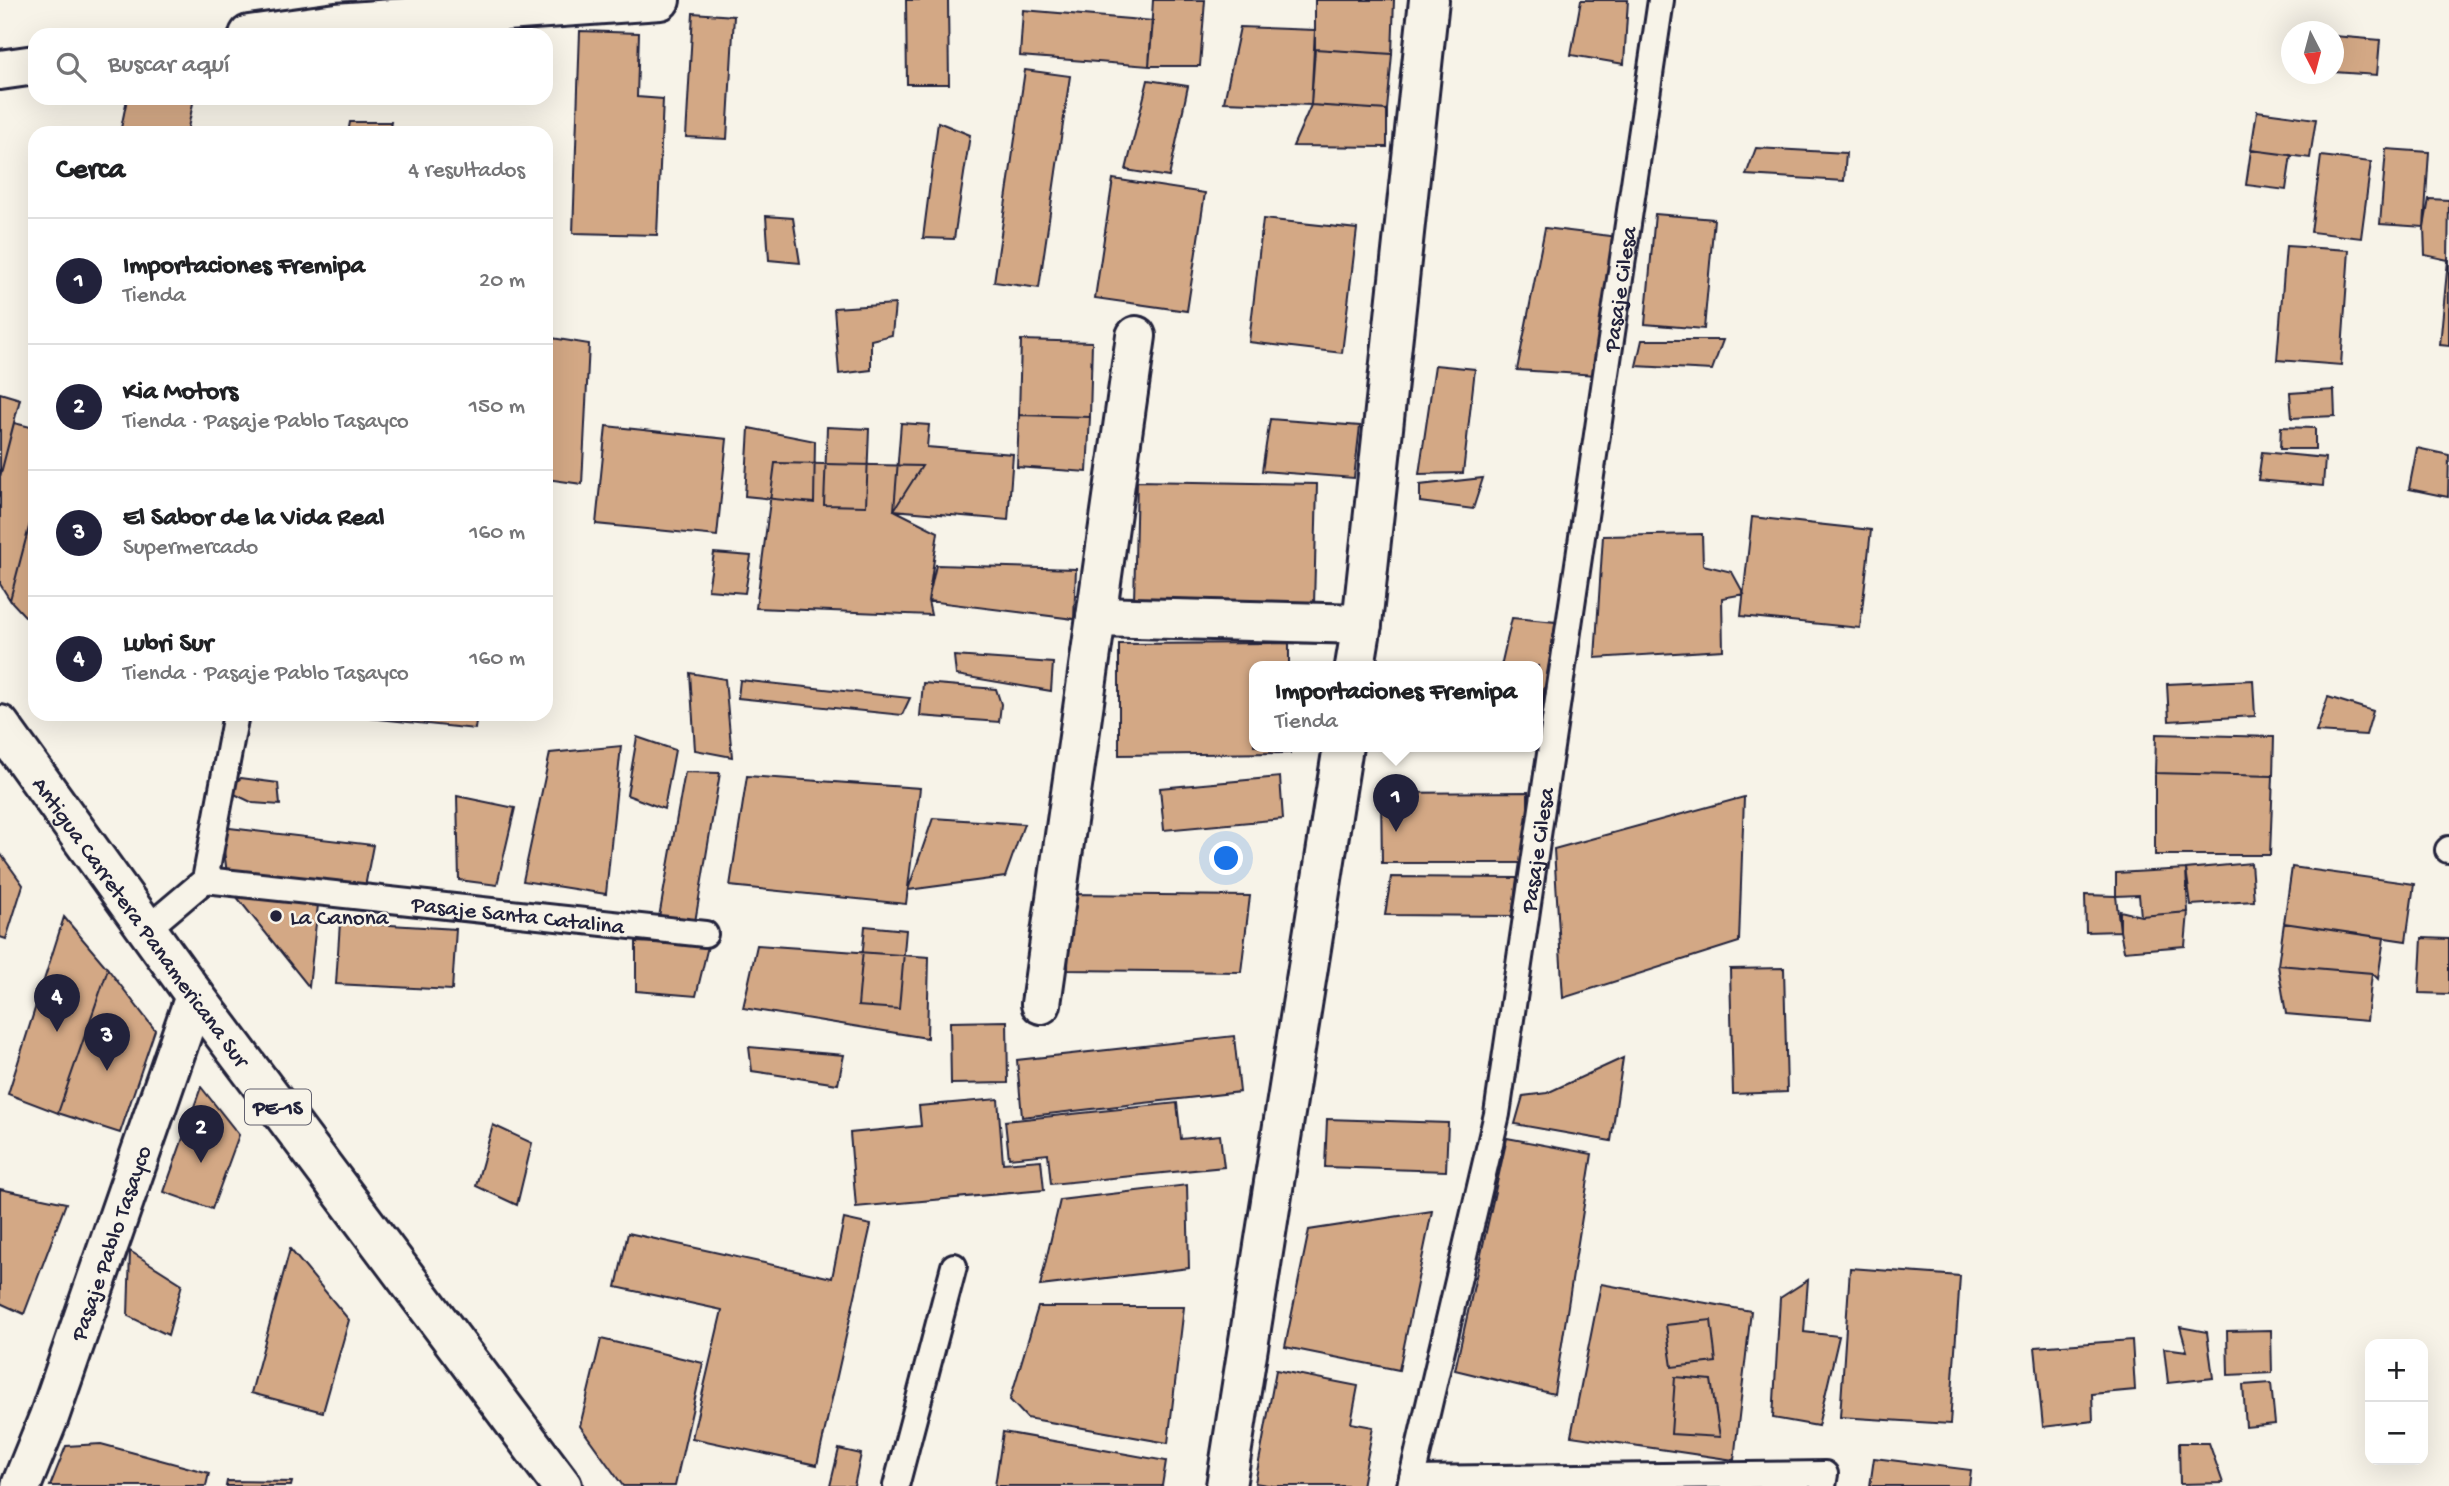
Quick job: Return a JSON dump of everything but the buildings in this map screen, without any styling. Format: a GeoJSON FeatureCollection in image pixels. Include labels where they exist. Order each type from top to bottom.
{"type":"FeatureCollection","features":[{"type":"Feature","properties":{"kind":"main road"},"geometry":{"type":"LineString","coordinates":[[300,28],[594,2],[660,0]]}},
{"type":"Feature","properties":{"kind":"main road"},"geometry":{"type":"LineString","coordinates":[[1356,661],[1429,0]]}},
{"type":"Feature","properties":{"kind":"main road"},"geometry":{"type":"LineString","coordinates":[[0,69],[28,66]]}},
{"type":"Feature","properties":{"kind":"main road"},"geometry":{"type":"LineString","coordinates":[[1041,1004],[1136,336]]}},
{"type":"Feature","properties":{"kind":"main road"},"geometry":{"type":"LineString","coordinates":[[1096,617],[1362,624]]}},
{"type":"Feature","properties":{"kind":"main road","name":"Antigua Carretera Panamericana Sur"},"geometry":{"type":"LineString","coordinates":[[0,725],[195,996],[562,1486]]}},
{"type":"Feature","properties":{"kind":"main road"},"geometry":{"type":"LineString","coordinates":[[1226,1486],[1342,752]]}},
{"type":"Feature","properties":{"kind":"main road","name":"Pasaje Pablo Tasayco"},"geometry":{"type":"LineString","coordinates":[[21,1486],[50,1417],[195,996]]}},
{"type":"Feature","properties":{"kind":"lane","name":"Pasaje Cilesa"},"geometry":{"type":"LineString","coordinates":[[1411,1482],[1497,1115],[1661,0]]}},
{"type":"Feature","properties":{"kind":"lane"},"geometry":{"type":"LineString","coordinates":[[147,929],[205,880],[235,721]]}},
{"type":"Feature","properties":{"kind":"lane","name":"Pasaje Santa Catalina"},"geometry":{"type":"LineString","coordinates":[[205,880],[705,934]]}},
{"type":"Feature","properties":{"kind":"lane"},"geometry":{"type":"LineString","coordinates":[[896,1486],[954,1266]]}},
{"type":"Feature","properties":{"kind":"lane"},"geometry":{"type":"LineString","coordinates":[[1411,1482],[1824,1480]]}},
{"type":"Feature","properties":{"kind":"place","name":"Importaciones Fremipa"},"geometry":{"type":"Point","coordinates":[1396,832]}},
{"type":"Feature","properties":{"kind":"place","name":"La Canona"},"geometry":{"type":"Point","coordinates":[276,916]}},
{"type":"Feature","properties":{"kind":"place","name":"Lubri Sur"},"geometry":{"type":"Point","coordinates":[57,1032]}},
{"type":"Feature","properties":{"kind":"place","name":"El Sabor de la Vida Real"},"geometry":{"type":"Point","coordinates":[107,1071]}},
{"type":"Feature","properties":{"kind":"place","name":"Kia Motors"},"geometry":{"type":"Point","coordinates":[201,1163]}}]}
